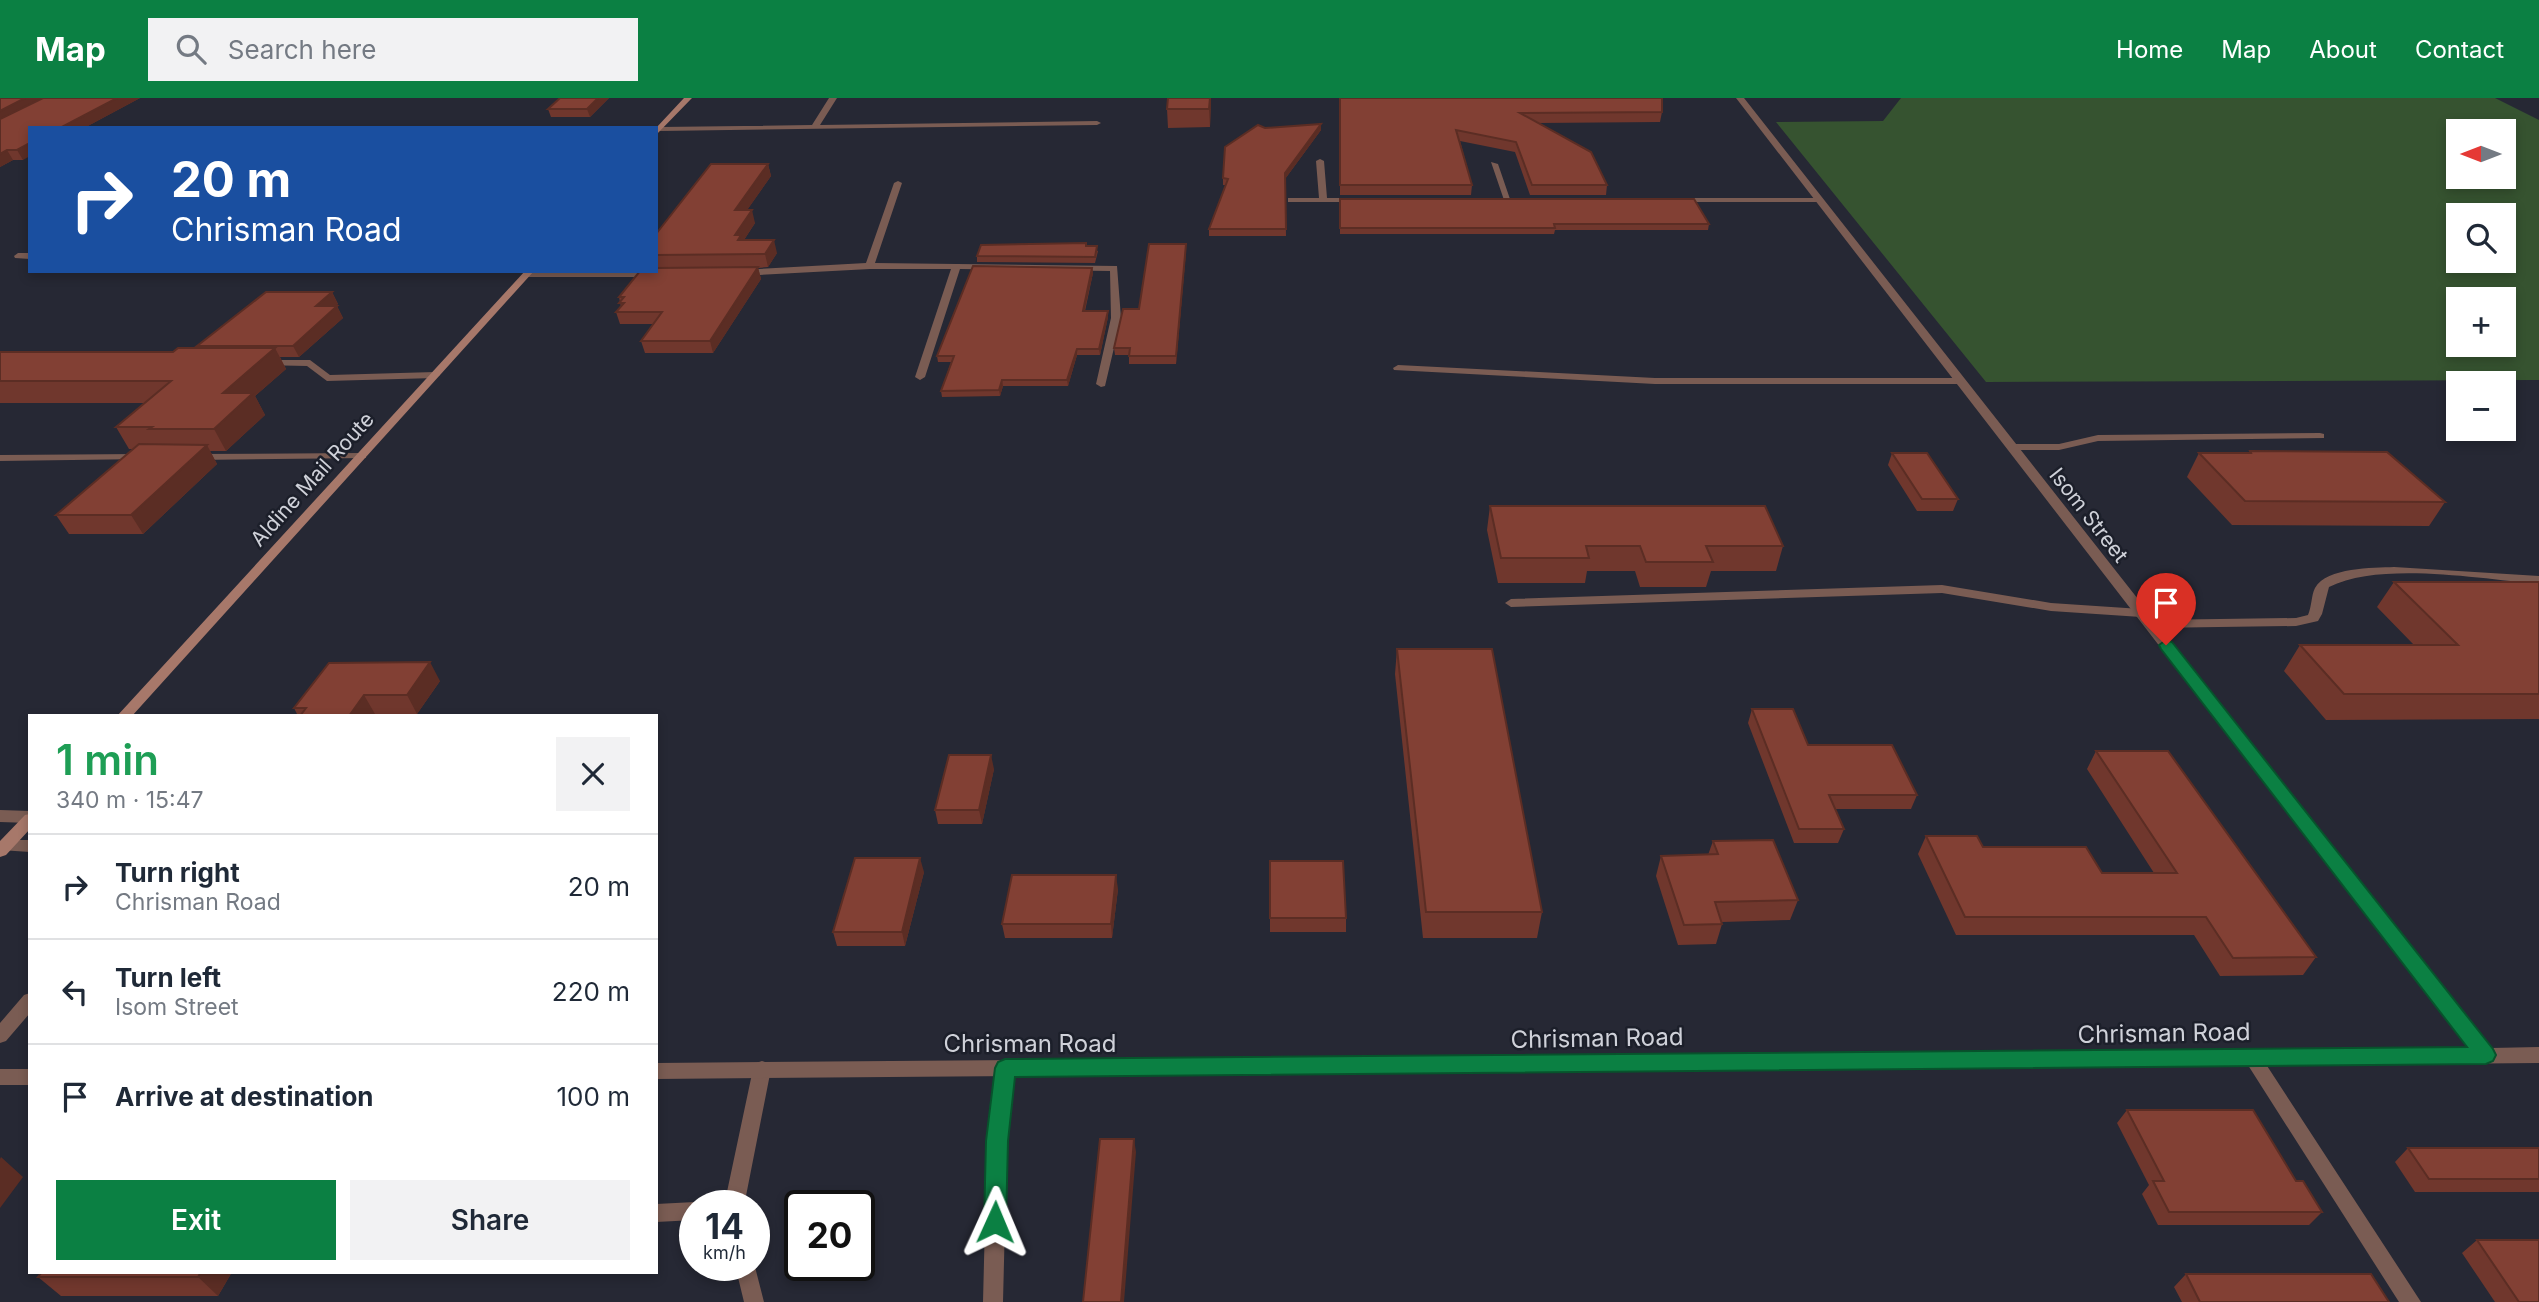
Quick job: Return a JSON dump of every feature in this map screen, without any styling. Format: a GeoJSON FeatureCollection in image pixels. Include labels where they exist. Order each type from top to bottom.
{"type":"FeatureCollection","features":[{"type":"Feature","properties":{"kind":"main road"},"geometry":{"type":"LineString","coordinates":[[658,131],[688,98]]}},
{"type":"Feature","properties":{"kind":"main road","name":"Aldine Mail Route"},"geometry":{"type":"LineString","coordinates":[[126,714],[528,273]]}},
{"type":"Feature","properties":{"kind":"main road"},"geometry":{"type":"LineString","coordinates":[[2,849],[28,820]]}},
{"type":"Feature","properties":{"kind":"street"},"geometry":{"type":"LineString","coordinates":[[816,127],[833,98]]}},
{"type":"Feature","properties":{"kind":"street","name":"Isom Street"},"geometry":{"type":"LineString","coordinates":[[1740,98],[2486,1055]]}},
{"type":"Feature","properties":{"kind":"street"},"geometry":{"type":"LineString","coordinates":[[658,131],[1097,123]]}},
{"type":"Feature","properties":{"kind":"street"},"geometry":{"type":"LineString","coordinates":[[1320,161],[1323,201]]}},
{"type":"Feature","properties":{"kind":"street"},"geometry":{"type":"LineString","coordinates":[[1494,164],[1508,200]]}},
{"type":"Feature","properties":{"kind":"street"},"geometry":{"type":"LineString","coordinates":[[870,266],[898,183]]}},
{"type":"Feature","properties":{"kind":"street"},"geometry":{"type":"LineString","coordinates":[[1291,201],[1376,200]]}},
{"type":"Feature","properties":{"kind":"street"},"geometry":{"type":"LineString","coordinates":[[1495,200],[1522,200]]}},
{"type":"Feature","properties":{"kind":"street"},"geometry":{"type":"LineString","coordinates":[[1670,200],[1819,200]]}},
{"type":"Feature","properties":{"kind":"street"},"geometry":{"type":"LineString","coordinates":[[18,256],[28,256]]}},
{"type":"Feature","properties":{"kind":"street"},"geometry":{"type":"LineString","coordinates":[[732,273],[870,266],[1114,268],[1116,318],[1101,384]]}},
{"type":"Feature","properties":{"kind":"street"},"geometry":{"type":"LineString","coordinates":[[920,377],[957,266]]}},
{"type":"Feature","properties":{"kind":"street"},"geometry":{"type":"LineString","coordinates":[[528,273],[663,274]]}},
{"type":"Feature","properties":{"kind":"street"},"geometry":{"type":"LineString","coordinates":[[256,363],[310,363],[327,378],[435,375]]}},
{"type":"Feature","properties":{"kind":"street"},"geometry":{"type":"LineString","coordinates":[[1398,368],[1655,381],[1960,381]]}},
{"type":"Feature","properties":{"kind":"street"},"geometry":{"type":"LineString","coordinates":[[2012,447],[2059,447],[2098,438],[2320,436]]}},
{"type":"Feature","properties":{"kind":"street"},"geometry":{"type":"LineString","coordinates":[[178,457],[362,456]]}},
{"type":"Feature","properties":{"kind":"street"},"geometry":{"type":"LineString","coordinates":[[0,458],[152,457]]}},
{"type":"Feature","properties":{"kind":"street"},"geometry":{"type":"LineString","coordinates":[[1511,603],[1942,589],[2051,607],[2145,618],[2296,622],[2313,618],[2318,611],[2319,595],[2323,586],[2333,578],[2361,572],[2441,572],[2539,580]]}},
{"type":"Feature","properties":{"kind":"street"},"geometry":{"type":"LineString","coordinates":[[0,816],[28,818]]}},
{"type":"Feature","properties":{"kind":"street"},"geometry":{"type":"LineString","coordinates":[[2,849],[28,846]]}},
{"type":"Feature","properties":{"kind":"street"},"geometry":{"type":"LineString","coordinates":[[0,1036],[28,1002]]}},
{"type":"Feature","properties":{"kind":"street","name":"Chrisman Road"},"geometry":{"type":"LineString","coordinates":[[658,1071],[2539,1055]]}},
{"type":"Feature","properties":{"kind":"street"},"geometry":{"type":"LineString","coordinates":[[2252,1057],[2411,1302]]}},
{"type":"Feature","properties":{"kind":"street"},"geometry":{"type":"LineString","coordinates":[[993,1302],[997,1141],[1005,1068]]}},
{"type":"Feature","properties":{"kind":"street"},"geometry":{"type":"LineString","coordinates":[[737,1190],[762,1069]]}},
{"type":"Feature","properties":{"kind":"street"},"geometry":{"type":"LineString","coordinates":[[0,1077],[28,1077]]}},
{"type":"Feature","properties":{"kind":"street"},"geometry":{"type":"LineString","coordinates":[[658,1213],[679,1212]]}},
{"type":"Feature","properties":{"kind":"street"},"geometry":{"type":"LineString","coordinates":[[749,1281],[754,1302]]}},
{"type":"Feature","properties":{"kind":"green space"},"geometry":{"type":"Polygon","coordinates":[[[1901,98],[2495,98],[2539,120],[2539,380],[2516,380],[2516,371],[2446,371],[2446,380],[1986,382],[1776,122],[1883,121],[1901,98]]]}},
{"type":"Feature","properties":{"kind":"building"},"geometry":{"type":"Polygon","coordinates":[[[0,98],[25,98],[0,111],[0,98]]]}},
{"type":"Feature","properties":{"kind":"building"},"geometry":{"type":"Polygon","coordinates":[[[43,98],[117,98],[64,126],[28,126],[28,144],[0,154],[0,119],[43,98]]]}},
{"type":"Feature","properties":{"kind":"building"},"geometry":{"type":"Polygon","coordinates":[[[560,98],[598,98],[587,109],[548,109],[560,98]]]}},
{"type":"Feature","properties":{"kind":"building"},"geometry":{"type":"Polygon","coordinates":[[[1168,98],[1210,98],[1209,109],[1167,109],[1168,98]]]}},
{"type":"Feature","properties":{"kind":"building"},"geometry":{"type":"Polygon","coordinates":[[[1340,98],[1662,98],[1662,112],[1520,113],[1591,152],[1607,185],[1532,185],[1516,142],[1456,130],[1472,185],[1340,185],[1340,98]]]}},
{"type":"Feature","properties":{"kind":"building"},"geometry":{"type":"Polygon","coordinates":[[[1321,124],[1285,173],[1286,229],[1209,229],[1228,179],[1223,178],[1225,147],[1258,125],[1265,128],[1321,124]]]}},
{"type":"Feature","properties":{"kind":"building"},"geometry":{"type":"Polygon","coordinates":[[[711,164],[768,164],[735,210],[752,210],[735,235],[741,235],[738,240],[774,240],[765,254],[658,255],[658,231],[711,164]]]}},
{"type":"Feature","properties":{"kind":"building"},"geometry":{"type":"Polygon","coordinates":[[[1340,199],[1694,199],[1709,224],[1554,224],[1555,228],[1340,228],[1340,199]]]}},
{"type":"Feature","properties":{"kind":"building"},"geometry":{"type":"Polygon","coordinates":[[[1086,243],[1086,246],[1097,246],[1095,257],[977,256],[981,245],[1086,243]]]}},
{"type":"Feature","properties":{"kind":"building"},"geometry":{"type":"Polygon","coordinates":[[[1149,244],[1186,244],[1176,356],[1129,356],[1130,348],[1114,348],[1123,309],[1139,309],[1149,244]]]}},
{"type":"Feature","properties":{"kind":"building"},"geometry":{"type":"Polygon","coordinates":[[[973,266],[1092,268],[1083,311],[1108,311],[1099,349],[1077,349],[1067,380],[1002,380],[999,390],[941,391],[954,356],[937,356],[973,266]]]}},
{"type":"Feature","properties":{"kind":"building"},"geometry":{"type":"Polygon","coordinates":[[[758,267],[710,341],[641,341],[662,312],[616,312],[624,303],[619,303],[624,297],[619,297],[638,273],[658,273],[658,268],[758,267]]]}},
{"type":"Feature","properties":{"kind":"building"},"geometry":{"type":"Polygon","coordinates":[[[266,292],[332,292],[316,306],[337,306],[293,346],[197,346],[266,292]]]}},
{"type":"Feature","properties":{"kind":"building"},"geometry":{"type":"Polygon","coordinates":[[[178,348],[275,348],[223,393],[253,393],[214,429],[116,427],[171,381],[0,381],[0,352],[173,352],[178,348]]]}},
{"type":"Feature","properties":{"kind":"building"},"geometry":{"type":"Polygon","coordinates":[[[139,444],[207,445],[131,515],[56,515],[139,444]]]}},
{"type":"Feature","properties":{"kind":"building"},"geometry":{"type":"Polygon","coordinates":[[[2250,451],[2387,452],[2445,502],[2245,501],[2199,453],[2251,453],[2250,451]]]}},
{"type":"Feature","properties":{"kind":"building"},"geometry":{"type":"Polygon","coordinates":[[[1892,453],[1927,453],[1958,499],[1922,499],[1892,453]]]}},
{"type":"Feature","properties":{"kind":"building"},"geometry":{"type":"Polygon","coordinates":[[[1490,506],[1765,506],[1783,546],[1706,546],[1713,562],[1646,562],[1640,546],[1586,546],[1589,558],[1501,558],[1490,506]]]}},
{"type":"Feature","properties":{"kind":"building"},"geometry":{"type":"Polygon","coordinates":[[[2394,582],[2539,582],[2539,694],[2344,694],[2300,645],[2458,645],[2394,582]]]}},
{"type":"Feature","properties":{"kind":"building"},"geometry":{"type":"Polygon","coordinates":[[[1397,649],[1492,649],[1542,912],[1426,912],[1397,649]]]}},
{"type":"Feature","properties":{"kind":"building"},"geometry":{"type":"Polygon","coordinates":[[[430,662],[407,695],[364,695],[350,714],[302,714],[306,708],[294,708],[329,663],[430,662]]]}},
{"type":"Feature","properties":{"kind":"building"},"geometry":{"type":"Polygon","coordinates":[[[1752,709],[1793,709],[1808,745],[1892,745],[1917,795],[1829,795],[1844,829],[1799,829],[1752,709]]]}},
{"type":"Feature","properties":{"kind":"building"},"geometry":{"type":"Polygon","coordinates":[[[2096,751],[2168,751],[2316,957],[2233,958],[2206,917],[1965,917],[1926,836],[1977,836],[1983,847],[2086,847],[2102,873],[2177,873],[2096,751]]]}},
{"type":"Feature","properties":{"kind":"building"},"geometry":{"type":"Polygon","coordinates":[[[949,755],[991,755],[979,810],[935,810],[949,755]]]}},
{"type":"Feature","properties":{"kind":"building"},"geometry":{"type":"Polygon","coordinates":[[[1773,840],[1798,900],[1715,902],[1722,924],[1684,925],[1661,856],[1718,854],[1713,841],[1773,840]]]}},
{"type":"Feature","properties":{"kind":"building"},"geometry":{"type":"Polygon","coordinates":[[[855,858],[920,858],[902,932],[833,932],[855,858]]]}},
{"type":"Feature","properties":{"kind":"building"},"geometry":{"type":"Polygon","coordinates":[[[1270,861],[1343,861],[1346,918],[1270,918],[1270,861]]]}},
{"type":"Feature","properties":{"kind":"building"},"geometry":{"type":"Polygon","coordinates":[[[1012,875],[1116,875],[1111,924],[1002,924],[1012,875]]]}},
{"type":"Feature","properties":{"kind":"building"},"geometry":{"type":"Polygon","coordinates":[[[2127,1110],[2253,1110],[2296,1181],[2303,1181],[2322,1212],[2169,1212],[2153,1181],[2164,1181],[2127,1110]]]}},
{"type":"Feature","properties":{"kind":"building"},"geometry":{"type":"Polygon","coordinates":[[[1100,1139],[1134,1139],[1121,1302],[1083,1302],[1100,1139]]]}},
{"type":"Feature","properties":{"kind":"building"},"geometry":{"type":"Polygon","coordinates":[[[2408,1148],[2539,1148],[2539,1179],[2429,1179],[2408,1148]]]}},
{"type":"Feature","properties":{"kind":"building"},"geometry":{"type":"Polygon","coordinates":[[[2477,1240],[2539,1240],[2539,1302],[2519,1302],[2477,1240]]]}},
{"type":"Feature","properties":{"kind":"building"},"geometry":{"type":"Polygon","coordinates":[[[40,1274],[200,1274],[198,1277],[38,1277],[40,1274]]]}},
{"type":"Feature","properties":{"kind":"building"},"geometry":{"type":"Polygon","coordinates":[[[2186,1274],[2371,1274],[2389,1302],[2200,1302],[2186,1274]]]}},
{"type":"Feature","properties":{"kind":"route"},"geometry":{"type":"LineString","coordinates":[[995,1222],[997,1141],[1005,1068],[2486,1055],[2166,645]]}}]}
